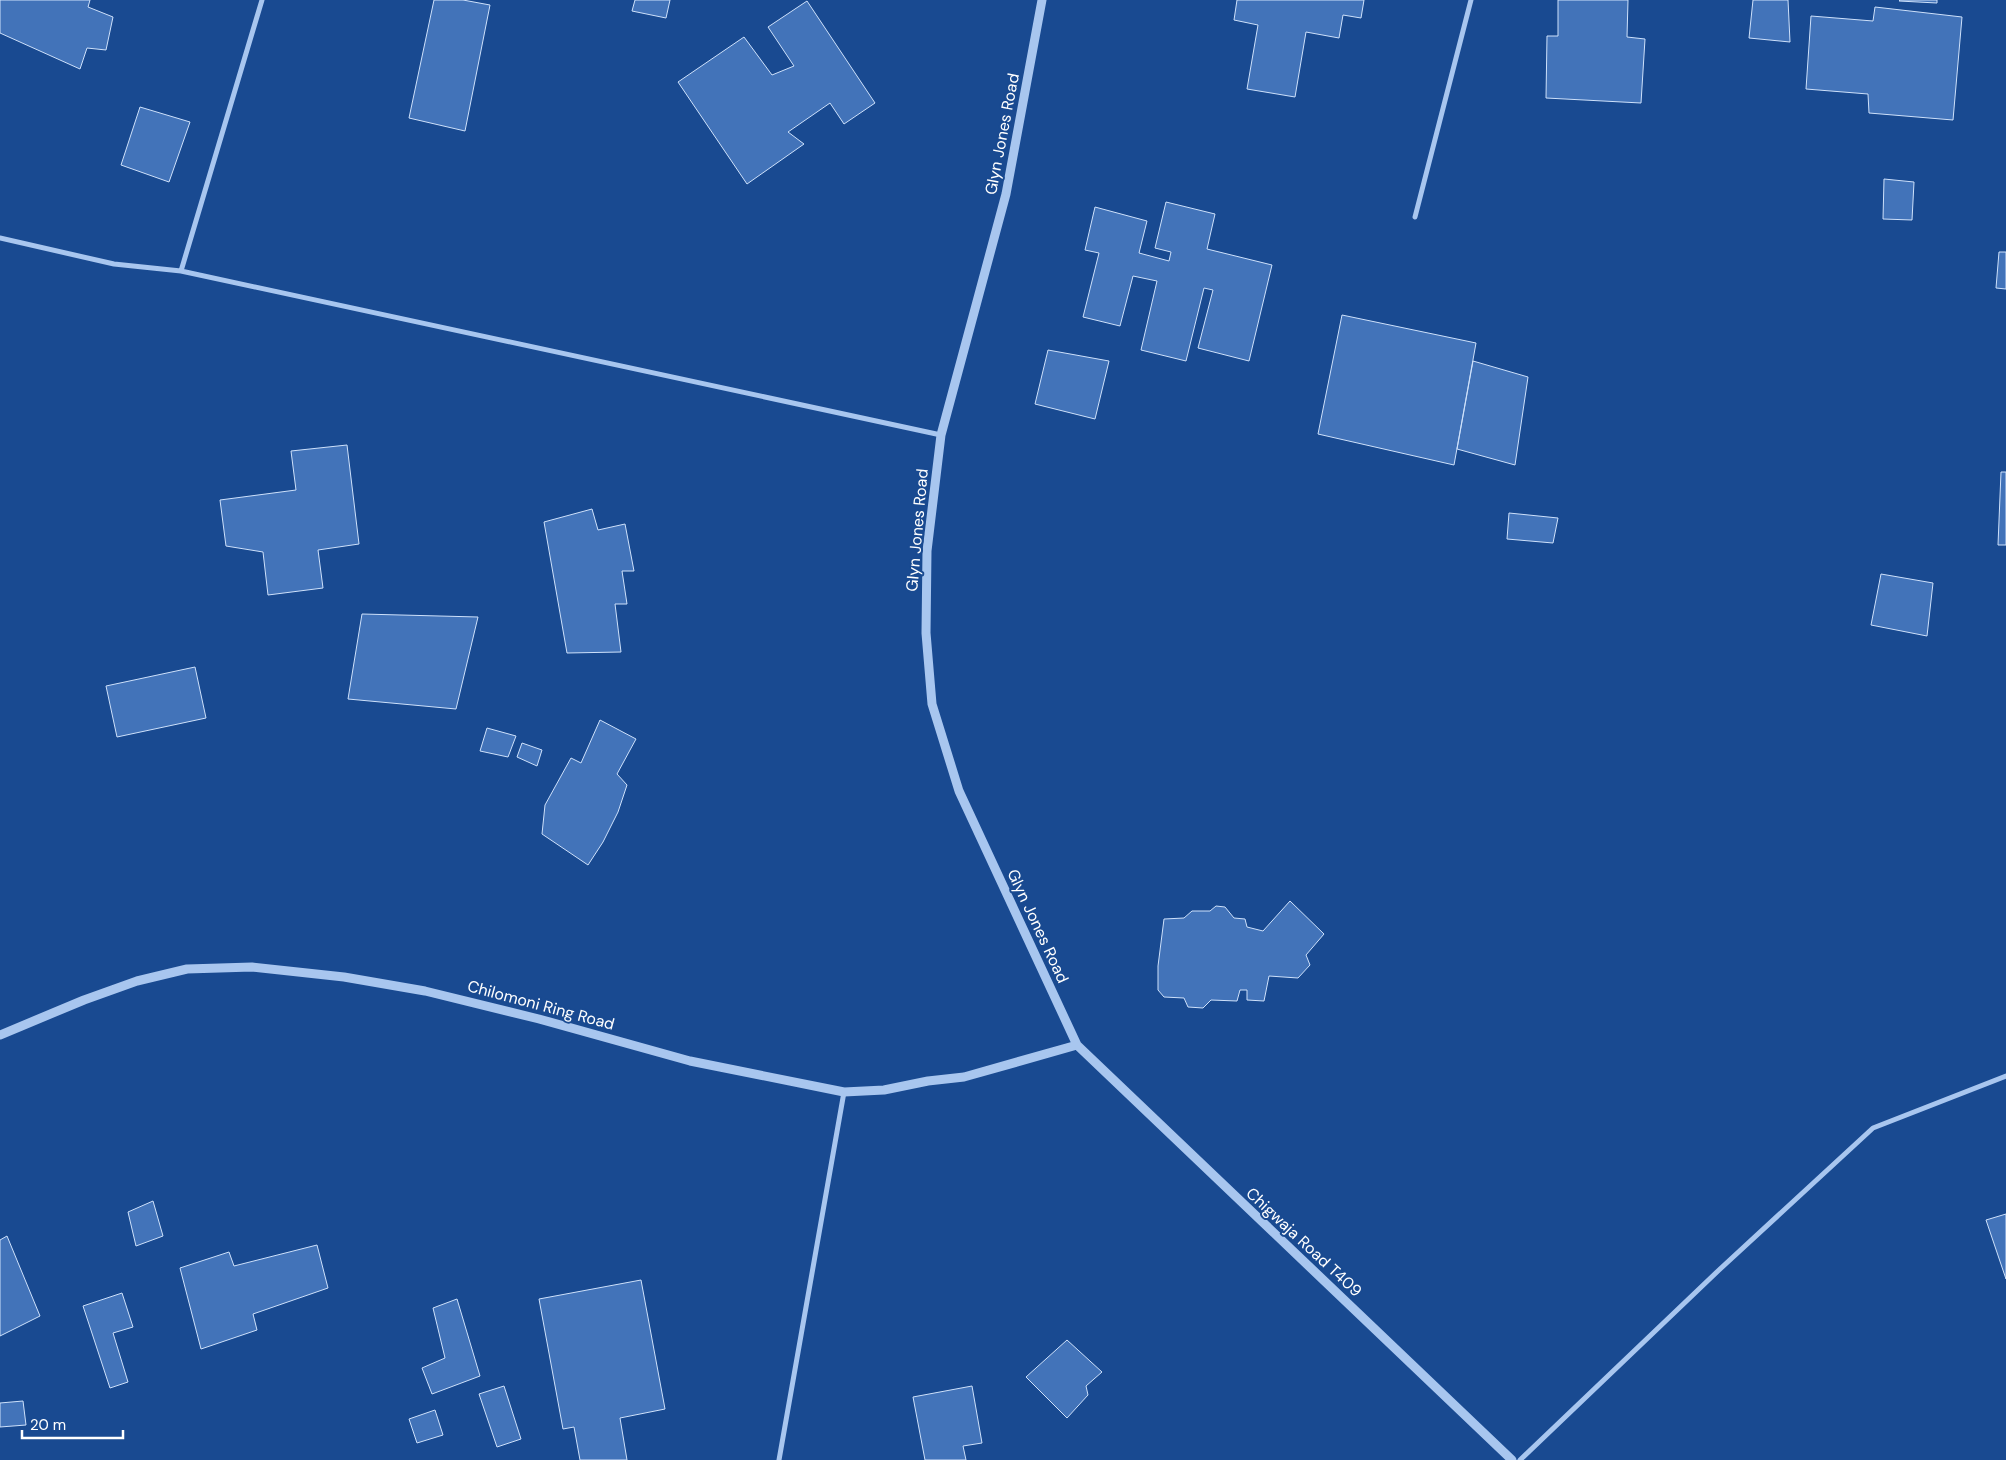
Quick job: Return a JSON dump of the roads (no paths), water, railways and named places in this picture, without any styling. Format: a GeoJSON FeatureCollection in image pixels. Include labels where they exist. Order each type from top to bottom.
{"type":"FeatureCollection","features":[{"type":"Feature","properties":{"kind":"street"},"geometry":{"type":"LineString","coordinates":[[181,271],[262,0]]}},
{"type":"Feature","properties":{"kind":"street","name":"Glyn Jones Road"},"geometry":{"type":"LineString","coordinates":[[1042,0],[1006,194],[941,435],[927,551],[926,633],[932,704],[958,791],[1077,1045]]}},
{"type":"Feature","properties":{"kind":"street"},"geometry":{"type":"LineString","coordinates":[[1415,217],[1471,0]]}},
{"type":"Feature","properties":{"kind":"street"},"geometry":{"type":"LineString","coordinates":[[0,238],[114,264],[181,271],[941,435]]}},
{"type":"Feature","properties":{"kind":"street","name":"Chilomoni Ring Road"},"geometry":{"type":"LineString","coordinates":[[0,1035],[84,1000],[137,981],[187,969],[252,968],[344,977],[425,991],[539,1019],[690,1061],[844,1092],[884,1090],[928,1081],[964,1077],[1077,1045]]}},
{"type":"Feature","properties":{"kind":"street","name":"Chigwaja Road T409"},"geometry":{"type":"LineString","coordinates":[[1077,1045],[1512,1460]]}},
{"type":"Feature","properties":{"kind":"street"},"geometry":{"type":"LineString","coordinates":[[1520,1460],[1719,1270],[1873,1128],[2006,1076]]}},
{"type":"Feature","properties":{"kind":"street"},"geometry":{"type":"LineString","coordinates":[[779,1460],[844,1092]]}}]}
